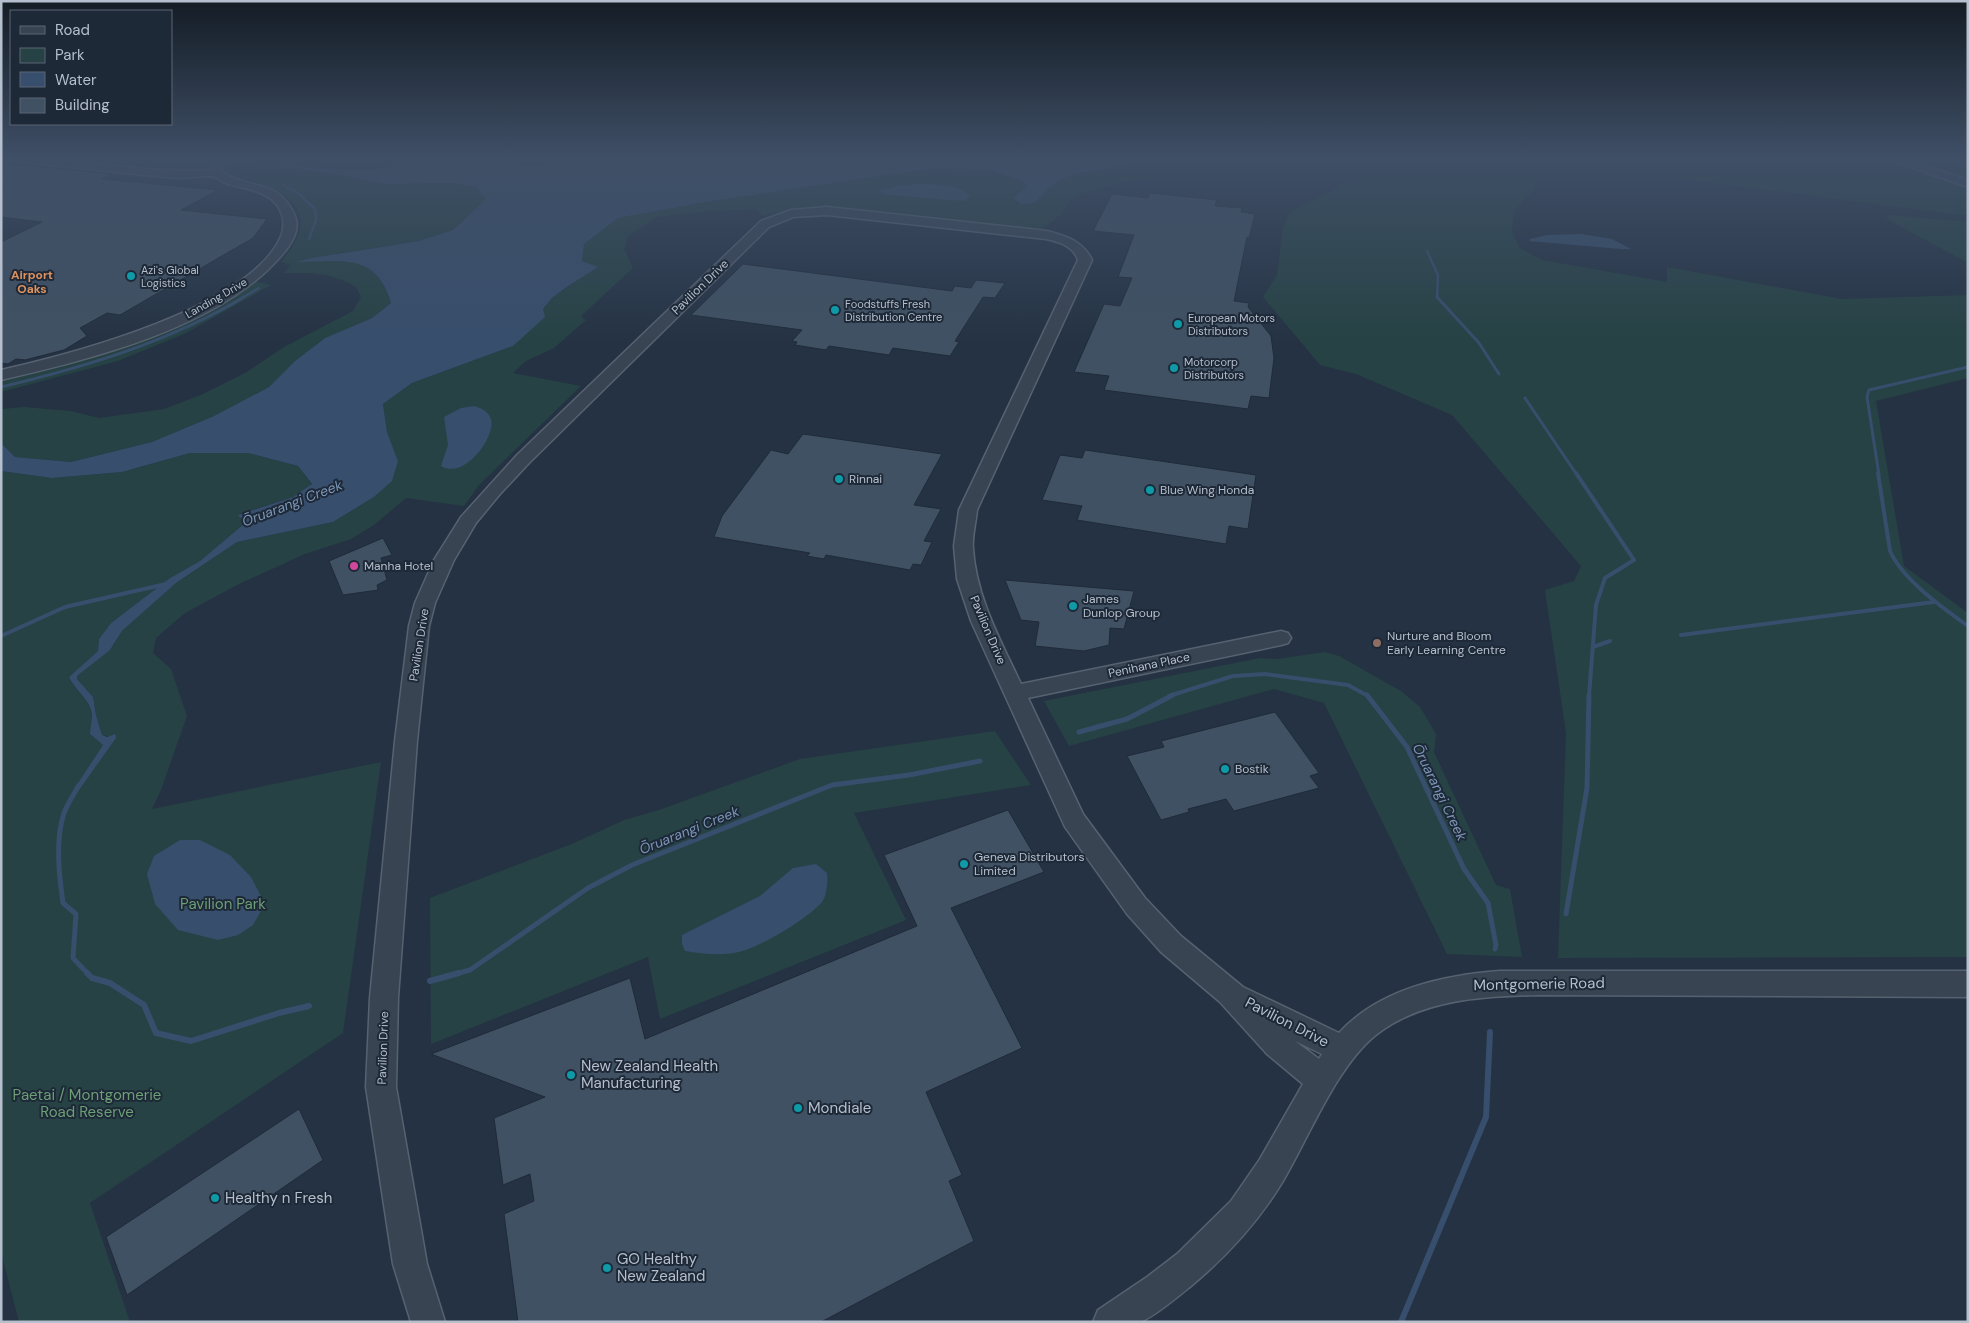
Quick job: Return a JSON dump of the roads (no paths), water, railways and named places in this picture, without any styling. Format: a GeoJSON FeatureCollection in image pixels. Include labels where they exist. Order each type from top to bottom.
{"type":"FeatureCollection","features":[{"type":"Feature","properties":{"kind":"street","name":"Landing Drive"},"geometry":{"type":"LineString","coordinates":[[1,375],[91,352],[170,323],[223,296],[243,284],[269,262],[286,240],[291,225],[289,219]]}},
{"type":"Feature","properties":{"kind":"street","name":"Pavilion Drive"},"geometry":{"type":"LineString","coordinates":[[428,1322],[410,1264],[381,1087],[384,998],[406,741],[420,626],[425,602],[449,552],[468,521],[494,490],[523,459],[758,231],[778,219]]}},
{"type":"Feature","properties":{"kind":"street","name":"Pavilion Drive"},"geometry":{"type":"LineString","coordinates":[[899,219],[1047,235],[1072,243],[1084,254],[1085,260],[968,510],[963,546],[967,579],[981,621],[1074,820],[1136,906],[1171,944],[1230,993],[1277,1044],[1322,1081]]}},
{"type":"Feature","properties":{"kind":"street","name":"Penihana Place"},"geometry":{"type":"LineString","coordinates":[[1016,693],[1281,638]]}},
{"type":"Feature","properties":{"kind":"street","name":"Montgomerie Road"},"geometry":{"type":"LineString","coordinates":[[1110,1322],[1154,1295],[1181,1274],[1211,1247],[1252,1201],[1322,1081],[1343,1050],[1362,1028],[1401,1005],[1423,996],[1472,984],[1540,982],[1968,984]]}},
{"type":"Feature","properties":{"kind":"street","name":"Pavilion Drive"},"geometry":{"type":"LineString","coordinates":[[1230,993],[1343,1050]]}},
{"type":"Feature","properties":{"kind":"water"},"geometry":{"type":"Polygon","coordinates":[[[465,219],[617,219],[584,244],[582,261],[598,267],[552,298],[543,309],[545,317],[513,346],[412,383],[383,404],[387,432],[398,461],[392,481],[374,497],[333,522],[237,542],[176,583],[122,631],[110,650],[77,676],[77,679],[93,697],[102,735],[107,737],[115,734],[116,738],[79,790],[74,789],[103,745],[90,734],[91,709],[69,677],[98,651],[99,639],[111,623],[170,578],[200,561],[245,523],[238,515],[293,497],[312,484],[298,466],[248,453],[190,453],[122,472],[52,478],[1,471],[1,443],[15,457],[71,462],[152,442],[214,416],[269,387],[295,361],[325,338],[372,318],[391,303],[384,286],[376,275],[366,267],[341,261],[296,262],[419,241],[453,230],[465,219]]]}},
{"type":"Feature","properties":{"kind":"water"},"geometry":{"type":"Polygon","coordinates":[[[1581,234],[1612,239],[1631,249],[1529,241],[1530,239],[1548,235],[1581,234]]]}},
{"type":"Feature","properties":{"kind":"water"},"geometry":{"type":"Polygon","coordinates":[[[474,406],[485,411],[490,417],[492,424],[485,443],[470,461],[460,467],[451,469],[441,466],[448,445],[444,417],[461,408],[474,406]]]}},
{"type":"Feature","properties":{"kind":"water"},"geometry":{"type":"Polygon","coordinates":[[[180,840],[200,840],[230,855],[251,877],[265,904],[253,925],[238,935],[218,940],[178,930],[155,904],[147,874],[154,856],[180,840]]]}},
{"type":"Feature","properties":{"kind":"water"},"geometry":{"type":"Polygon","coordinates":[[[816,864],[827,873],[825,896],[816,909],[795,924],[759,945],[739,952],[712,954],[685,951],[682,944],[682,935],[760,896],[793,868],[816,864]]]}},
{"type":"Feature","properties":{"kind":"waterway"},"geometry":{"type":"LineString","coordinates":[[309,239],[316,219]]}},
{"type":"Feature","properties":{"kind":"waterway"},"geometry":{"type":"LineString","coordinates":[[1427,251],[1438,275],[1437,297]]}},
{"type":"Feature","properties":{"kind":"waterway"},"geometry":{"type":"LineString","coordinates":[[242,298],[259,288]]}},
{"type":"Feature","properties":{"kind":"waterway"},"geometry":{"type":"LineString","coordinates":[[1,387],[95,362],[156,340],[215,313],[244,297]]}},
{"type":"Feature","properties":{"kind":"waterway"},"geometry":{"type":"LineString","coordinates":[[1437,297],[1479,343],[1499,374]]}},
{"type":"Feature","properties":{"kind":"waterway"},"geometry":{"type":"LineString","coordinates":[[1879,475],[1867,397],[1869,390],[1968,367]]}},
{"type":"Feature","properties":{"kind":"waterway"},"geometry":{"type":"LineString","coordinates":[[1525,398],[1577,475]]}},
{"type":"Feature","properties":{"kind":"waterway"},"geometry":{"type":"LineString","coordinates":[[1576,473],[1634,560],[1605,578],[1596,605],[1589,696]]}},
{"type":"Feature","properties":{"kind":"waterway"},"geometry":{"type":"LineString","coordinates":[[1878,473],[1890,551],[1896,562],[1925,593],[1968,626]]}},
{"type":"Feature","properties":{"kind":"waterway"},"geometry":{"type":"LineString","coordinates":[[1,636],[65,607],[166,584]]}},
{"type":"Feature","properties":{"kind":"waterway"},"geometry":{"type":"LineString","coordinates":[[1681,635],[1934,602]]}},
{"type":"Feature","properties":{"kind":"waterway"},"geometry":{"type":"LineString","coordinates":[[1593,647],[1610,641]]}},
{"type":"Feature","properties":{"kind":"waterway","name":"Ōruarangi Creek"},"geometry":{"type":"LineString","coordinates":[[1169,696],[1233,676],[1265,674],[1348,685],[1368,696]]}},
{"type":"Feature","properties":{"kind":"waterway","name":"Ōruarangi Creek"},"geometry":{"type":"LineString","coordinates":[[1079,732],[1127,719],[1173,695]]}},
{"type":"Feature","properties":{"kind":"waterway"},"geometry":{"type":"LineString","coordinates":[[1566,914],[1587,788],[1589,695]]}},
{"type":"Feature","properties":{"kind":"waterway","name":"Ōruarangi Creek"},"geometry":{"type":"LineString","coordinates":[[1368,696],[1407,747],[1464,869],[1488,903],[1496,945],[1495,949]]}},
{"type":"Feature","properties":{"kind":"waterway","name":"Ōruarangi Creek"},"geometry":{"type":"LineString","coordinates":[[455,974],[470,970],[588,888],[632,865],[832,785],[909,775],[980,761]]}},
{"type":"Feature","properties":{"kind":"waterway","name":"Ōruarangi Creek"},"geometry":{"type":"LineString","coordinates":[[79,785],[69,802],[61,823],[59,835],[60,881],[63,903],[76,914],[73,958],[88,974]]}},
{"type":"Feature","properties":{"kind":"waterway","name":"Ōruarangi Creek"},"geometry":{"type":"LineString","coordinates":[[430,981],[459,973]]}},
{"type":"Feature","properties":{"kind":"waterway","name":"Ōruarangi Creek"},"geometry":{"type":"LineString","coordinates":[[88,974],[92,978],[110,983],[144,1005],[156,1033],[191,1041],[279,1013],[309,1006]]}},
{"type":"Feature","properties":{"kind":"waterway"},"geometry":{"type":"LineString","coordinates":[[1401,1322],[1486,1117],[1490,1032]]}},
{"type":"Feature","properties":{"kind":"place","name":"Azi's Global Logistics"},"geometry":{"type":"Point","coordinates":[131,276]}},
{"type":"Feature","properties":{"kind":"place","name":"Foodstuffs Fresh Distribution Centre"},"geometry":{"type":"Point","coordinates":[835,310]}},
{"type":"Feature","properties":{"kind":"place","name":"European Motors Distributors"},"geometry":{"type":"Point","coordinates":[1178,324]}},
{"type":"Feature","properties":{"kind":"place","name":"Motorcorp Distributors"},"geometry":{"type":"Point","coordinates":[1174,368]}},
{"type":"Feature","properties":{"kind":"place","name":"Rinnai"},"geometry":{"type":"Point","coordinates":[839,479]}},
{"type":"Feature","properties":{"kind":"place","name":"Blue Wing Honda"},"geometry":{"type":"Point","coordinates":[1150,490]}},
{"type":"Feature","properties":{"kind":"place","name":"Manha Hotel"},"geometry":{"type":"Point","coordinates":[354,566]}},
{"type":"Feature","properties":{"kind":"place","name":"James Dunlop Group"},"geometry":{"type":"Point","coordinates":[1073,606]}},
{"type":"Feature","properties":{"kind":"place","name":"Nurture and Bloom Early Learning Centre"},"geometry":{"type":"Point","coordinates":[1377,643]}},
{"type":"Feature","properties":{"kind":"place","name":"Bostik"},"geometry":{"type":"Point","coordinates":[1225,769]}},
{"type":"Feature","properties":{"kind":"place","name":"Geneva Distributors Limited"},"geometry":{"type":"Point","coordinates":[964,864]}},
{"type":"Feature","properties":{"kind":"place","name":"New Zealand Health Manufacturing"},"geometry":{"type":"Point","coordinates":[571,1075]}},
{"type":"Feature","properties":{"kind":"place","name":"Mondiale"},"geometry":{"type":"Point","coordinates":[798,1108]}},
{"type":"Feature","properties":{"kind":"place","name":"Healthy n Fresh"},"geometry":{"type":"Point","coordinates":[215,1198]}},
{"type":"Feature","properties":{"kind":"place","name":"GO Healthy New Zealand"},"geometry":{"type":"Point","coordinates":[607,1268]}},
{"type":"Feature","properties":{"kind":"district","name":"Airport Oaks"},"geometry":{"type":"Point","coordinates":[32,282]}},
{"type":"Feature","properties":{"kind":"park label","name":"Pavilion Park"},"geometry":{"type":"Point","coordinates":[223,904]}},
{"type":"Feature","properties":{"kind":"park label","name":"Paetai / Montgomerie Road Reserve"},"geometry":{"type":"Point","coordinates":[87,1104]}}]}
